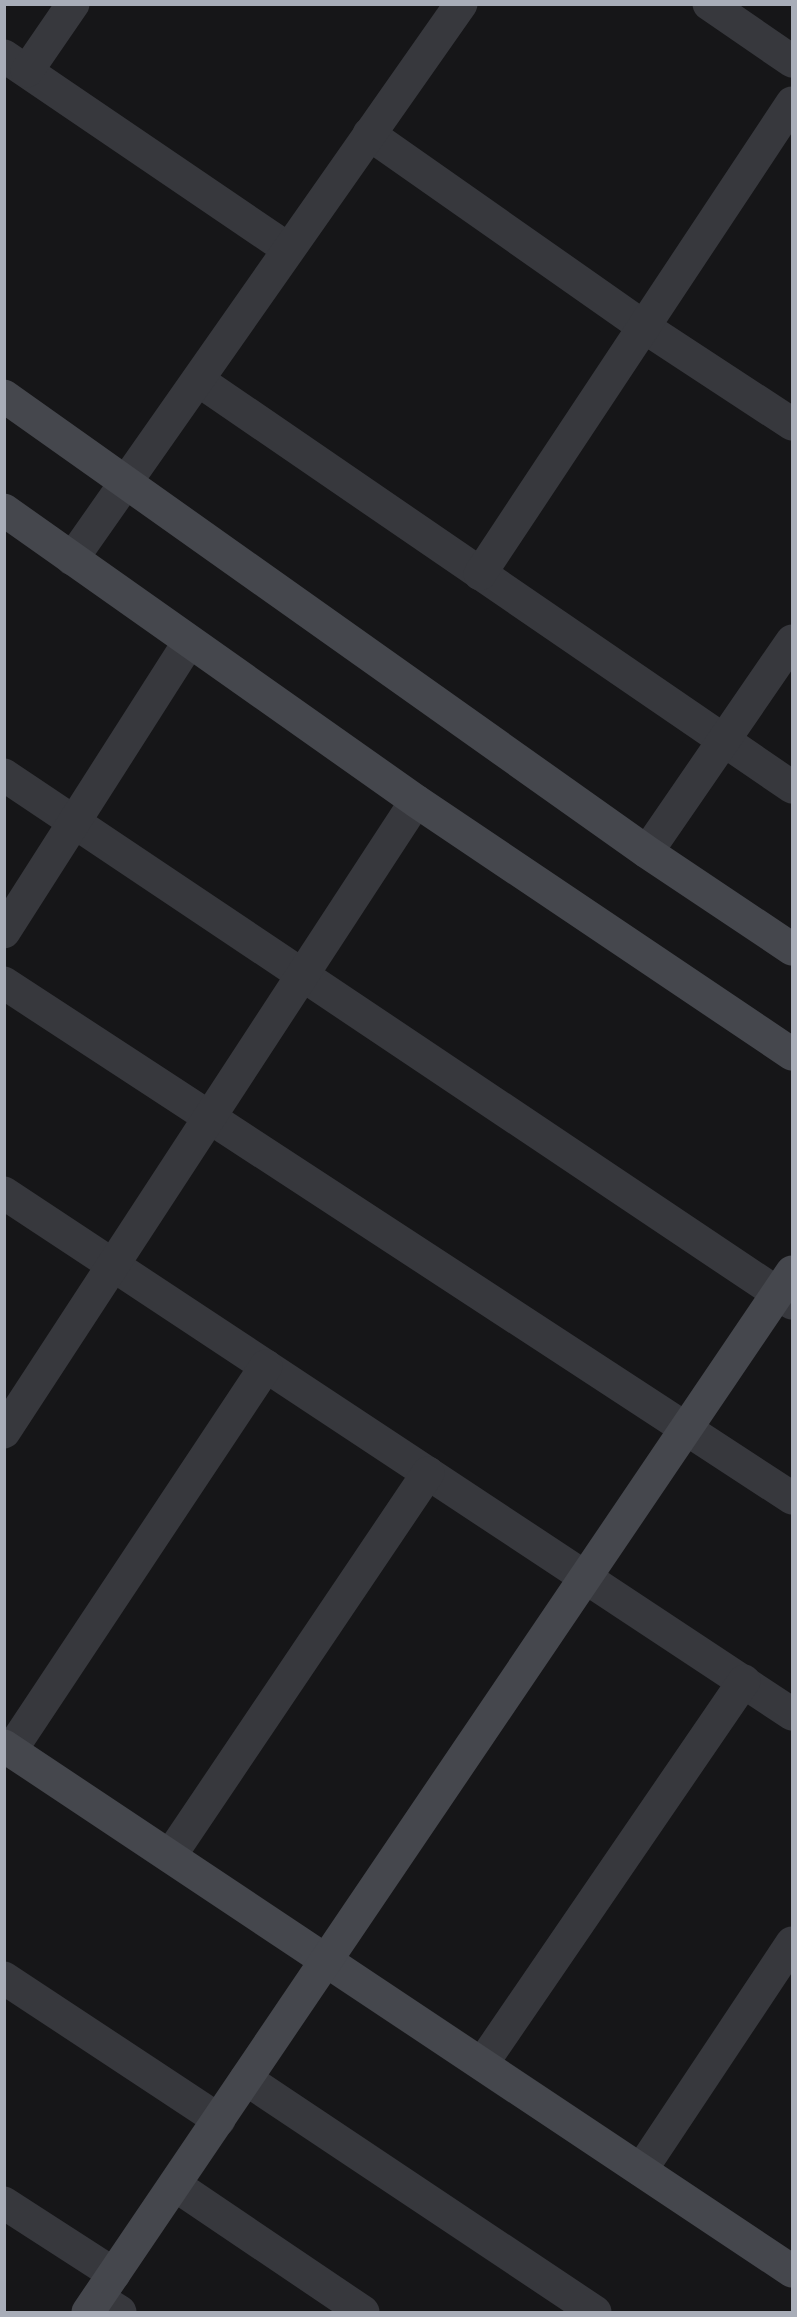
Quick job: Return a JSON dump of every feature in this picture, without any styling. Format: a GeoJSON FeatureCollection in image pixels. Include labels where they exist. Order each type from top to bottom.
{"type":"FeatureCollection","features":[{"type":"Feature","properties":{"kind":"street"},"geometry":{"type":"LineString","coordinates":[[73,4],[16,64],[288,249]]}},
{"type":"Feature","properties":{"kind":"street"},"geometry":{"type":"LineString","coordinates":[[72,559],[461,4]]}},
{"type":"Feature","properties":{"kind":"street"},"geometry":{"type":"LineString","coordinates":[[709,4],[792,62]]}},
{"type":"Feature","properties":{"kind":"street"},"geometry":{"type":"LineString","coordinates":[[480,574],[792,103]]}},
{"type":"Feature","properties":{"kind":"street"},"geometry":{"type":"LineString","coordinates":[[369,134],[644,327],[792,424]]}},
{"type":"Feature","properties":{"kind":"street"},"geometry":{"type":"LineString","coordinates":[[198,380],[792,787]]}},
{"type":"Feature","properties":{"kind":"street"},"geometry":{"type":"LineString","coordinates":[[4,396],[647,852],[792,949]]}},
{"type":"Feature","properties":{"kind":"street"},"geometry":{"type":"LineString","coordinates":[[4,510],[416,801],[792,1054]]}},
{"type":"Feature","properties":{"kind":"street"},"geometry":{"type":"LineString","coordinates":[[647,852],[792,640]]}},
{"type":"Feature","properties":{"kind":"street"},"geometry":{"type":"LineString","coordinates":[[4,932],[189,642]]}},
{"type":"Feature","properties":{"kind":"street"},"geometry":{"type":"LineString","coordinates":[[4,774],[303,974],[788,1289],[687,1428],[246,2079],[175,2184],[105,2299],[4,2203]]}},
{"type":"Feature","properties":{"kind":"street"},"geometry":{"type":"LineString","coordinates":[[7,1423],[416,801]]}},
{"type":"Feature","properties":{"kind":"street"},"geometry":{"type":"LineString","coordinates":[[4,983],[792,1498]]}},
{"type":"Feature","properties":{"kind":"street"},"geometry":{"type":"LineString","coordinates":[[4,1193],[792,1714]]}},
{"type":"Feature","properties":{"kind":"street"},"geometry":{"type":"LineString","coordinates":[[266,1366],[8,1748],[792,2271]]}},
{"type":"Feature","properties":{"kind":"street"},"geometry":{"type":"LineString","coordinates":[[170,1856],[428,1473]]}},
{"type":"Feature","properties":{"kind":"street"},"geometry":{"type":"LineString","coordinates":[[482,2064],[744,1681]]}},
{"type":"Feature","properties":{"kind":"street"},"geometry":{"type":"LineString","coordinates":[[641,2170],[792,1943]]}},
{"type":"Feature","properties":{"kind":"street"},"geometry":{"type":"LineString","coordinates":[[4,1978],[219,2120]]}},
{"type":"Feature","properties":{"kind":"street"},"geometry":{"type":"LineString","coordinates":[[246,2079],[596,2313]]}},
{"type":"Feature","properties":{"kind":"street"},"geometry":{"type":"LineString","coordinates":[[175,2184],[363,2313]]}}]}
